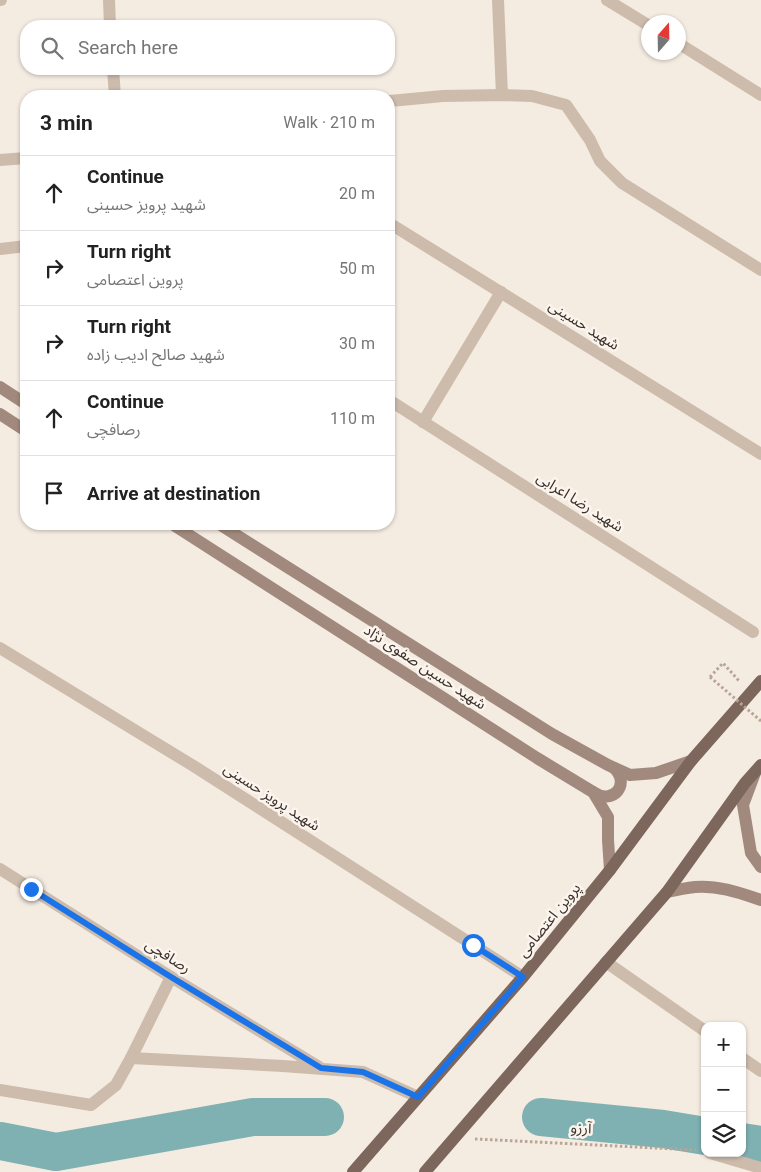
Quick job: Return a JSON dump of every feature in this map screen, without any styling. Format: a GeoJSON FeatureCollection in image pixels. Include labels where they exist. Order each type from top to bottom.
{"type":"FeatureCollection","features":[{"type":"Feature","properties":{"kind":"main road","name":"پروین اعتصامی"},"geometry":{"type":"LineString","coordinates":[[353,1172],[523,977],[610,870],[691,761],[761,681]]}},
{"type":"Feature","properties":{"kind":"main road"},"geometry":{"type":"LineString","coordinates":[[425,1172],[667,892],[745,783],[758,768]]}},
{"type":"Feature","properties":{"kind":"street"},"geometry":{"type":"LineString","coordinates":[[109,0],[110,20]]}},
{"type":"Feature","properties":{"kind":"street"},"geometry":{"type":"LineString","coordinates":[[498,0],[502,95]]}},
{"type":"Feature","properties":{"kind":"street"},"geometry":{"type":"LineString","coordinates":[[607,0],[641,21]]}},
{"type":"Feature","properties":{"kind":"street"},"geometry":{"type":"LineString","coordinates":[[686,48],[761,95]]}},
{"type":"Feature","properties":{"kind":"street"},"geometry":{"type":"LineString","coordinates":[[113,75],[115,90]]}},
{"type":"Feature","properties":{"kind":"street"},"geometry":{"type":"LineString","coordinates":[[395,101],[443,96],[502,95],[532,96],[566,104],[590,140],[600,161],[622,183],[761,270]]}},
{"type":"Feature","properties":{"kind":"street"},"geometry":{"type":"LineString","coordinates":[[0,160],[20,158]]}},
{"type":"Feature","properties":{"kind":"street","name":"شهید حسینی"},"geometry":{"type":"LineString","coordinates":[[395,227],[761,454]]}},
{"type":"Feature","properties":{"kind":"street"},"geometry":{"type":"LineString","coordinates":[[0,249],[20,247]]}},
{"type":"Feature","properties":{"kind":"street"},"geometry":{"type":"LineString","coordinates":[[423,422],[501,292]]}},
{"type":"Feature","properties":{"kind":"street"},"geometry":{"type":"LineString","coordinates":[[0,388],[20,400]]}},
{"type":"Feature","properties":{"kind":"street","name":"شهید رضا اعرابی"},"geometry":{"type":"LineString","coordinates":[[395,404],[753,632]]}},
{"type":"Feature","properties":{"kind":"street"},"geometry":{"type":"LineString","coordinates":[[0,414],[20,427]]}},
{"type":"Feature","properties":{"kind":"street","name":"شهید حسین صفوی نژاد"},"geometry":{"type":"LineString","coordinates":[[181,530],[593,792],[608,817],[610,870]]}},
{"type":"Feature","properties":{"kind":"street","name":"شهید حسین صفوی نژاد"},"geometry":{"type":"LineString","coordinates":[[229,530],[552,734],[614,768],[630,775],[656,773],[691,761]]}},
{"type":"Feature","properties":{"kind":"street","name":"شهید پرویز حسینی"},"geometry":{"type":"LineString","coordinates":[[0,648],[192,765],[523,977]]}},
{"type":"Feature","properties":{"kind":"street"},"geometry":{"type":"LineString","coordinates":[[593,792],[598,796],[604,797],[615,794],[619,789],[620,778],[614,768]]}},
{"type":"Feature","properties":{"kind":"street"},"geometry":{"type":"LineString","coordinates":[[758,768],[743,805],[752,853],[761,867]]}},
{"type":"Feature","properties":{"kind":"street","name":"رصافچی"},"geometry":{"type":"LineString","coordinates":[[0,869],[171,977],[321,1068]]}},
{"type":"Feature","properties":{"kind":"street"},"geometry":{"type":"LineString","coordinates":[[667,892],[696,887],[717,888],[734,891],[761,900]]}},
{"type":"Feature","properties":{"kind":"street"},"geometry":{"type":"LineString","coordinates":[[606,962],[701,1028]]}},
{"type":"Feature","properties":{"kind":"street"},"geometry":{"type":"LineString","coordinates":[[0,1090],[91,1105],[116,1085],[171,977]]}},
{"type":"Feature","properties":{"kind":"street"},"geometry":{"type":"LineString","coordinates":[[130,1058],[363,1072],[418,1097]]}},
{"type":"Feature","properties":{"kind":"street"},"geometry":{"type":"LineString","coordinates":[[746,1061],[761,1071]]}},
{"type":"Feature","properties":{"kind":"street"},"geometry":{"type":"LineString","coordinates":[[723,1157],[761,1168]]}},
{"type":"Feature","properties":{"kind":"path"},"geometry":{"type":"LineString","coordinates":[[750,693],[723,663],[710,677],[761,721]]}},
{"type":"Feature","properties":{"kind":"path","name":"آرزو"},"geometry":{"type":"LineString","coordinates":[[455,1138],[701,1152]]}},
{"type":"Feature","properties":{"kind":"waterway"},"geometry":{"type":"LineString","coordinates":[[0,1141],[56,1152],[253,1117],[325,1117]]}},
{"type":"Feature","properties":{"kind":"waterway"},"geometry":{"type":"LineString","coordinates":[[541,1117],[663,1129],[701,1135]]}},
{"type":"Feature","properties":{"kind":"waterway"},"geometry":{"type":"LineString","coordinates":[[746,1143],[761,1145]]}},
{"type":"Feature","properties":{"kind":"route"},"geometry":{"type":"LineString","coordinates":[[31,889],[321,1068],[363,1072],[418,1097],[523,977],[473,945]]}}]}
